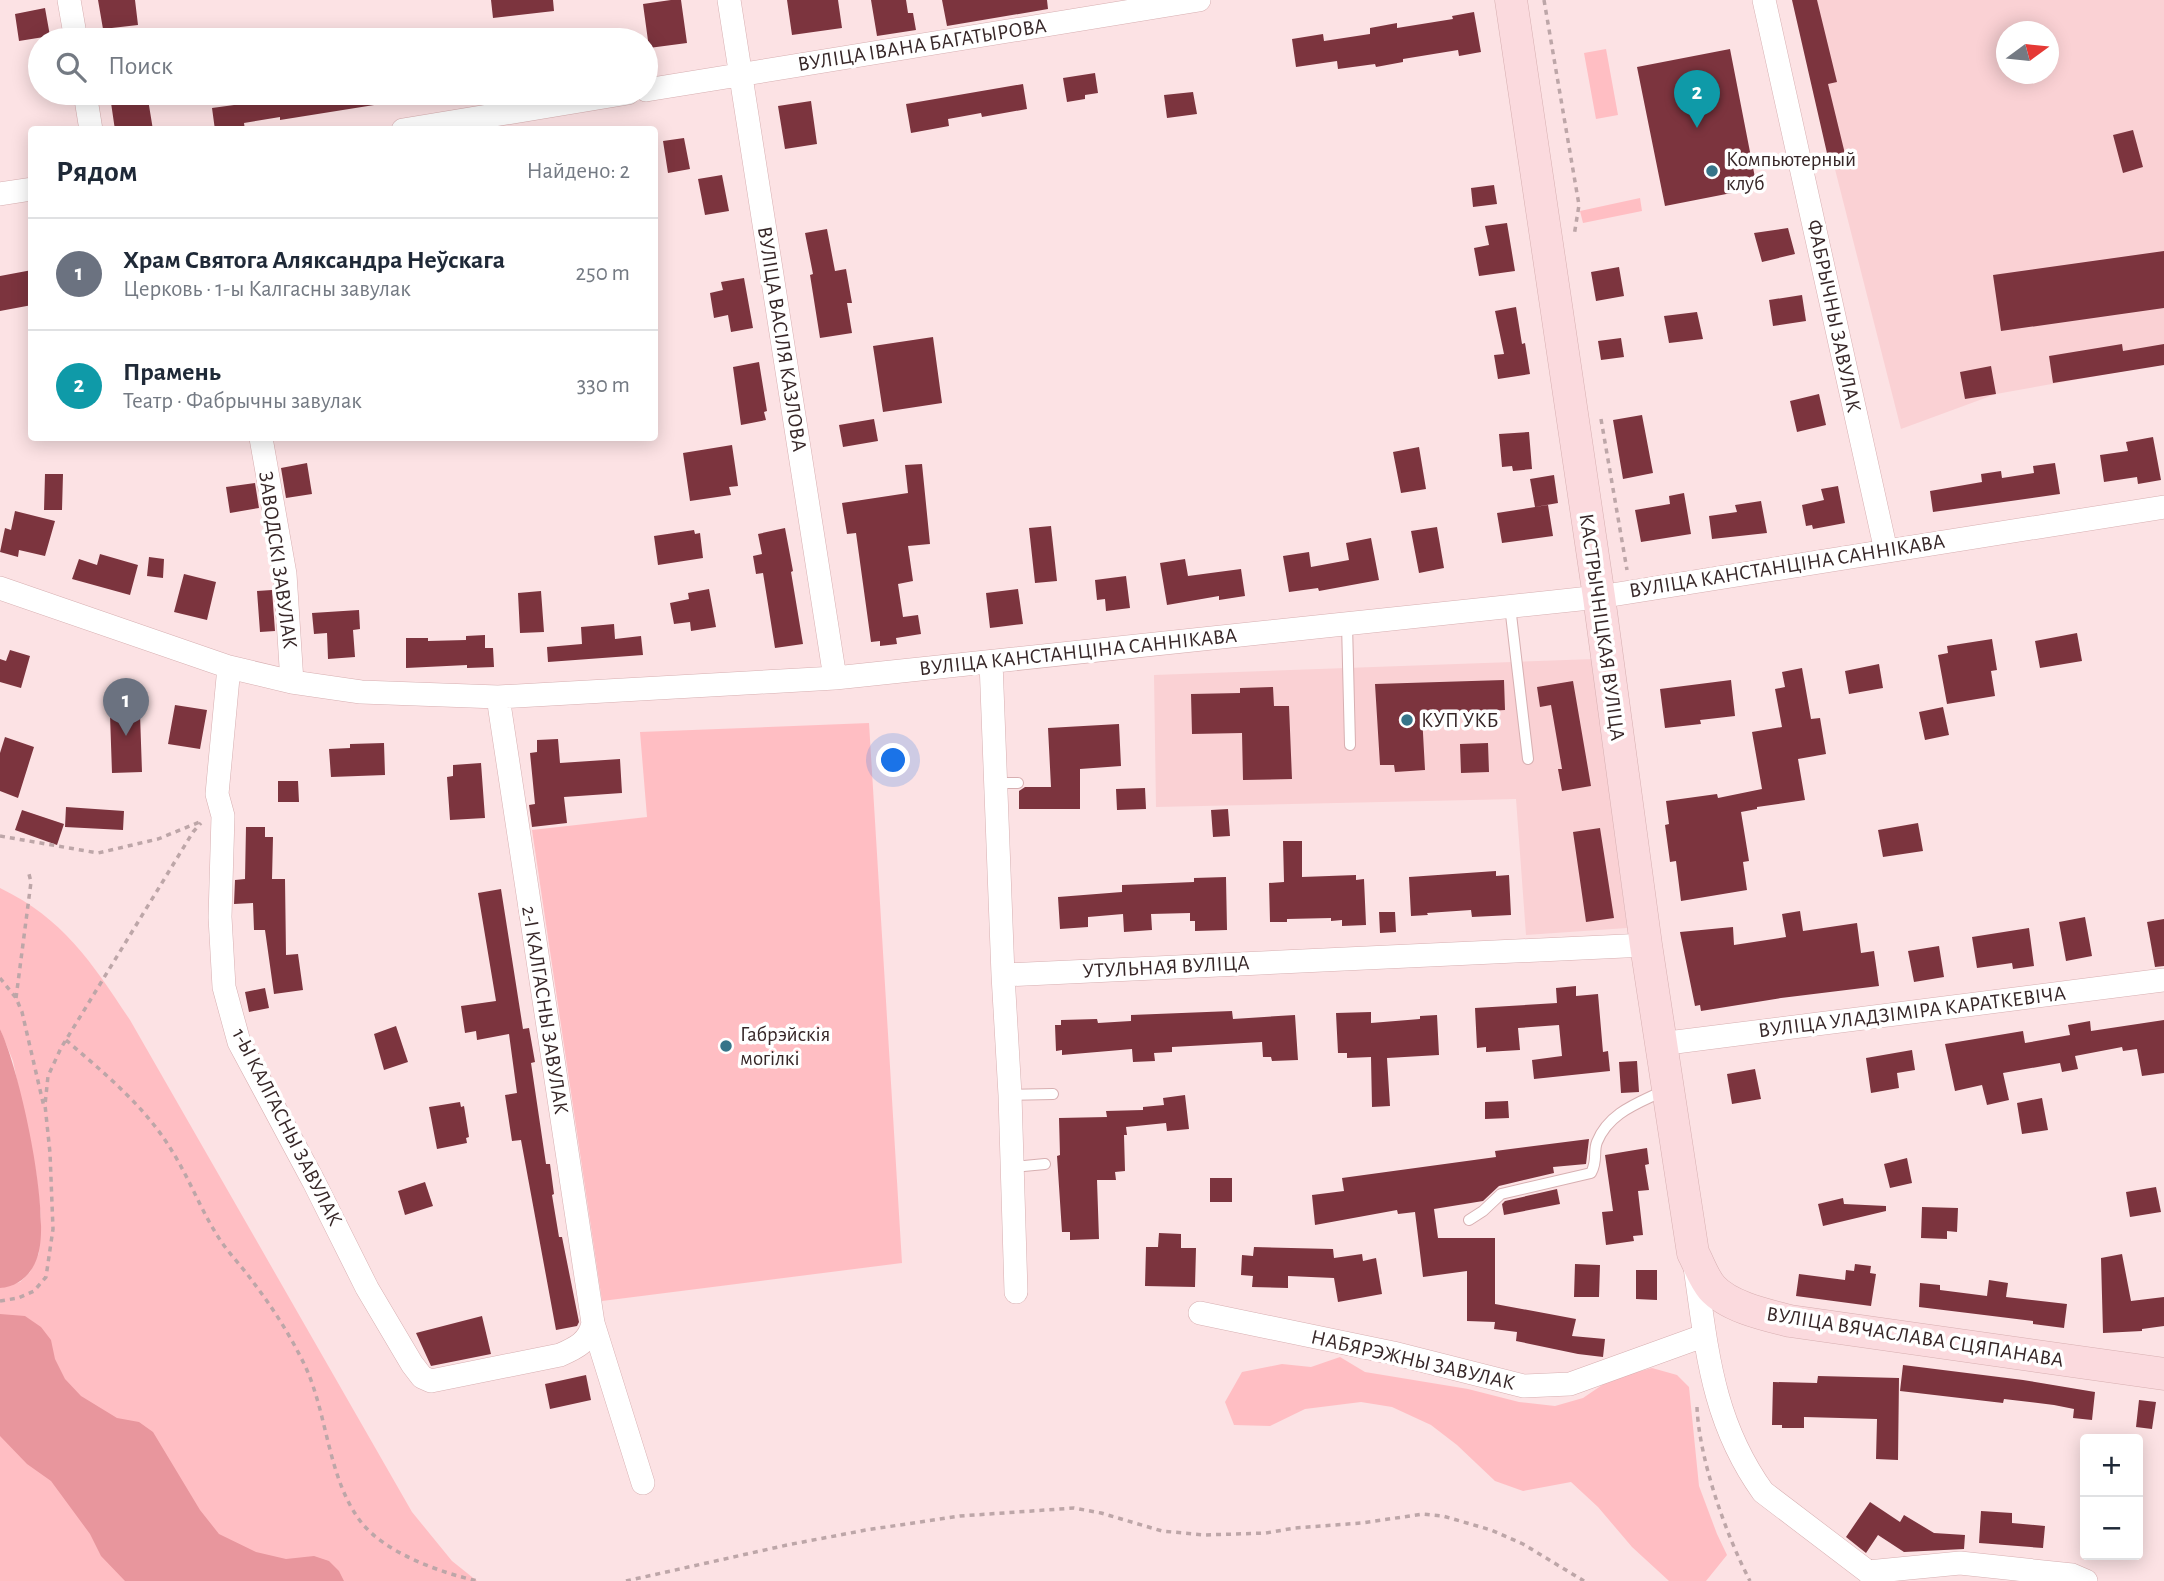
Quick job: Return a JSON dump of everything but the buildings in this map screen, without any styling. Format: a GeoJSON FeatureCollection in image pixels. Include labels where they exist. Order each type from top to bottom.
{"type":"FeatureCollection","features":[{"type":"Feature","properties":{"kind":"main road","name":"КАСТРЫЧНІЦКАЯ ВУЛІЦА"},"geometry":{"type":"LineString","coordinates":[[1511,0],[1599,597],[1660,1044],[1693,1254]]}},
{"type":"Feature","properties":{"kind":"main road","name":"ВУЛІЦА ВЯЧАСЛАВА СЦЯПАНАВА"},"geometry":{"type":"LineString","coordinates":[[1693,1254],[1712,1289],[1733,1303],[1756,1313],[1790,1321],[2164,1374]]}},
{"type":"Feature","properties":{"kind":"street"},"geometry":{"type":"LineString","coordinates":[[69,0],[74,28]]}},
{"type":"Feature","properties":{"kind":"street","name":"ВУЛІЦА ВАСІЛЯ КАЗЛОВА"},"geometry":{"type":"LineString","coordinates":[[729,0],[835,678]]}},
{"type":"Feature","properties":{"kind":"street","name":"ВУЛІЦА ІВАНА БАГАТЫРОВА"},"geometry":{"type":"LineString","coordinates":[[658,88],[1199,0]]}},
{"type":"Feature","properties":{"kind":"street","name":"ФАБРЫЧНЫ ЗАВУЛАК"},"geometry":{"type":"LineString","coordinates":[[1764,0],[1886,551]]}},
{"type":"Feature","properties":{"kind":"street"},"geometry":{"type":"LineString","coordinates":[[87,105],[90,126]]}},
{"type":"Feature","properties":{"kind":"street"},"geometry":{"type":"LineString","coordinates":[[427,126],[555,105]]}},
{"type":"Feature","properties":{"kind":"street"},"geometry":{"type":"LineString","coordinates":[[0,194],[28,190]]}},
{"type":"Feature","properties":{"kind":"street","name":"ЗАВОДСКІ ЗАВУЛАК"},"geometry":{"type":"LineString","coordinates":[[262,441],[285,574],[292,682]]}},
{"type":"Feature","properties":{"kind":"street","name":"ВУЛІЦА КАНСТАНЦІНА САННІКАВА"},"geometry":{"type":"LineString","coordinates":[[0,588],[229,667],[292,682],[361,692],[498,697],[835,678],[1599,597],[2164,507]]}},
{"type":"Feature","properties":{"kind":"street"},"geometry":{"type":"LineString","coordinates":[[991,662],[1008,783],[1003,975],[1013,1167],[1016,1292]]}},
{"type":"Feature","properties":{"kind":"street","name":"1-Ы КАЛГАСНЫ ЗАВУЛАК"},"geometry":{"type":"LineString","coordinates":[[229,667],[217,794],[223,817],[220,917],[224,987],[239,1042],[368,1288],[412,1364],[422,1377],[430,1381],[560,1355],[586,1339],[593,1323]]}},
{"type":"Feature","properties":{"kind":"street","name":"2-І КАЛГАСНЫ ЗАВУЛАК"},"geometry":{"type":"LineString","coordinates":[[498,697],[593,1323],[643,1483]]}},
{"type":"Feature","properties":{"kind":"street","name":"УТУЛЬНАЯ ВУЛІЦА"},"geometry":{"type":"LineString","coordinates":[[1003,975],[1646,945]]}},
{"type":"Feature","properties":{"kind":"street","name":"ВУЛІЦА УЛАДЗІМІРА КАРАТКЕВІЧА"},"geometry":{"type":"LineString","coordinates":[[1660,1044],[2164,980]]}},
{"type":"Feature","properties":{"kind":"street"},"geometry":{"type":"LineString","coordinates":[[1693,1254],[1703,1336],[1719,1404],[1738,1452],[1763,1492],[1874,1576],[1960,1563],[2072,1575],[2086,1581]]}},
{"type":"Feature","properties":{"kind":"street","name":"НАБЯРЭЖНЫ ЗАВУЛАК"},"geometry":{"type":"LineString","coordinates":[[1200,1313],[1393,1353],[1524,1386],[1570,1384],[1703,1336]]}},
{"type":"Feature","properties":{"kind":"lane"},"geometry":{"type":"LineString","coordinates":[[1510,606],[1528,759]]}},
{"type":"Feature","properties":{"kind":"lane"},"geometry":{"type":"LineString","coordinates":[[1347,624],[1350,745]]}},
{"type":"Feature","properties":{"kind":"lane"},"geometry":{"type":"LineString","coordinates":[[1469,1220],[1502,1194],[1591,1173],[1596,1164],[1597,1142],[1617,1113],[1668,1089]]}},
{"type":"Feature","properties":{"kind":"lane"},"geometry":{"type":"LineString","coordinates":[[1010,1095],[1053,1094]]}},
{"type":"Feature","properties":{"kind":"lane"},"geometry":{"type":"LineString","coordinates":[[1013,1167],[1045,1164]]}},
{"type":"Feature","properties":{"kind":"path"},"geometry":{"type":"LineString","coordinates":[[1544,0],[1579,205],[1573,237]]}},
{"type":"Feature","properties":{"kind":"path"},"geometry":{"type":"LineString","coordinates":[[1600,413],[1631,591]]}},
{"type":"Feature","properties":{"kind":"path"},"geometry":{"type":"LineString","coordinates":[[0,1301],[18,1298],[34,1291],[46,1277],[53,1229],[45,1105],[48,1076],[66,1040],[193,832],[204,820],[217,794]]}},
{"type":"Feature","properties":{"kind":"path"},"geometry":{"type":"LineString","coordinates":[[0,836],[98,853],[158,839],[204,820]]}},
{"type":"Feature","properties":{"kind":"path"},"geometry":{"type":"LineString","coordinates":[[16,998],[31,882],[28,870]]}},
{"type":"Feature","properties":{"kind":"path"},"geometry":{"type":"LineString","coordinates":[[0,978],[16,998],[22,1012],[46,1116]]}},
{"type":"Feature","properties":{"kind":"path"},"geometry":{"type":"LineString","coordinates":[[66,1040],[110,1077],[154,1124],[172,1151],[218,1237],[283,1326],[306,1367],[319,1402],[339,1477],[349,1503],[361,1522],[375,1537],[392,1549],[478,1581]]}},
{"type":"Feature","properties":{"kind":"path"},"geometry":{"type":"LineString","coordinates":[[1697,1396],[1698,1421],[1715,1492],[1750,1581]]}},
{"type":"Feature","properties":{"kind":"path"},"geometry":{"type":"LineString","coordinates":[[626,1581],[787,1545],[891,1526],[960,1516],[1074,1508],[1162,1531],[1215,1535],[1350,1525],[1423,1514],[1491,1530],[1523,1544],[1584,1581]]}},
{"type":"Feature","properties":{"kind":"shaded area"},"geometry":{"type":"Polygon","coordinates":[[[1792,0],[2164,0],[2164,364],[1996,394],[1901,429],[1792,0]]]}},
{"type":"Feature","properties":{"kind":"shaded area"},"geometry":{"type":"Polygon","coordinates":[[[1606,49],[1618,115],[1596,119],[1584,53],[1606,49]]]}},
{"type":"Feature","properties":{"kind":"shaded area"},"geometry":{"type":"Polygon","coordinates":[[[1640,198],[1642,211],[1583,223],[1580,211],[1640,198]]]}},
{"type":"Feature","properties":{"kind":"shaded area"},"geometry":{"type":"Polygon","coordinates":[[[1594,659],[1627,928],[1526,935],[1516,799],[1156,807],[1154,675],[1594,659]]]}},
{"type":"Feature","properties":{"kind":"shaded area","name":"Габрэйскія могілкі"},"geometry":{"type":"Polygon","coordinates":[[[869,723],[902,1263],[602,1301],[532,830],[647,817],[640,732],[869,723]]]}},
{"type":"Feature","properties":{"kind":"shaded area"},"geometry":{"type":"Polygon","coordinates":[[[0,888],[22,900],[59,928],[89,961],[116,999],[412,1512],[452,1561],[477,1581],[0,1581],[0,1288],[20,1282],[30,1272],[39,1253],[41,1217],[36,1172],[13,1061],[0,1029],[0,888]]]}},
{"type":"Feature","properties":{"kind":"shaded area"},"geometry":{"type":"Polygon","coordinates":[[[0,1029],[16,1076],[31,1142],[37,1176],[41,1235],[33,1268],[19,1282],[0,1288],[0,1029]]]}},
{"type":"Feature","properties":{"kind":"shaded area"},"geometry":{"type":"Polygon","coordinates":[[[0,1314],[25,1316],[41,1327],[51,1340],[55,1359],[65,1379],[81,1396],[117,1418],[139,1422],[153,1432],[200,1510],[219,1534],[256,1552],[286,1559],[314,1556],[329,1561],[344,1581],[125,1581],[101,1556],[90,1534],[51,1481],[27,1464],[0,1436],[0,1314]]]}},
{"type":"Feature","properties":{"kind":"shaded area"},"geometry":{"type":"Polygon","coordinates":[[[1340,1357],[1365,1372],[1468,1389],[1519,1402],[1555,1406],[1583,1398],[1611,1379],[1652,1368],[1677,1375],[1689,1387],[1699,1486],[1727,1555],[1706,1581],[1669,1581],[1632,1547],[1598,1507],[1571,1482],[1523,1491],[1495,1481],[1431,1425],[1392,1407],[1361,1402],[1305,1409],[1270,1426],[1234,1425],[1225,1402],[1242,1372],[1282,1364],[1311,1367],[1340,1357]]]}},
{"type":"Feature","properties":{"kind":"place","name":"Прамень"},"geometry":{"type":"Point","coordinates":[1697,128]}},
{"type":"Feature","properties":{"kind":"place","name":"Компьютерный клуб"},"geometry":{"type":"Point","coordinates":[1712,171]}},
{"type":"Feature","properties":{"kind":"place","name":"КУП УКБ"},"geometry":{"type":"Point","coordinates":[1407,720]}},
{"type":"Feature","properties":{"kind":"place","name":"Храм Святога Аляксандра Неўскага"},"geometry":{"type":"Point","coordinates":[126,736]}},
{"type":"Feature","properties":{"kind":"place","name":"Габрэйскія могілкі"},"geometry":{"type":"Point","coordinates":[726,1046]}}]}
